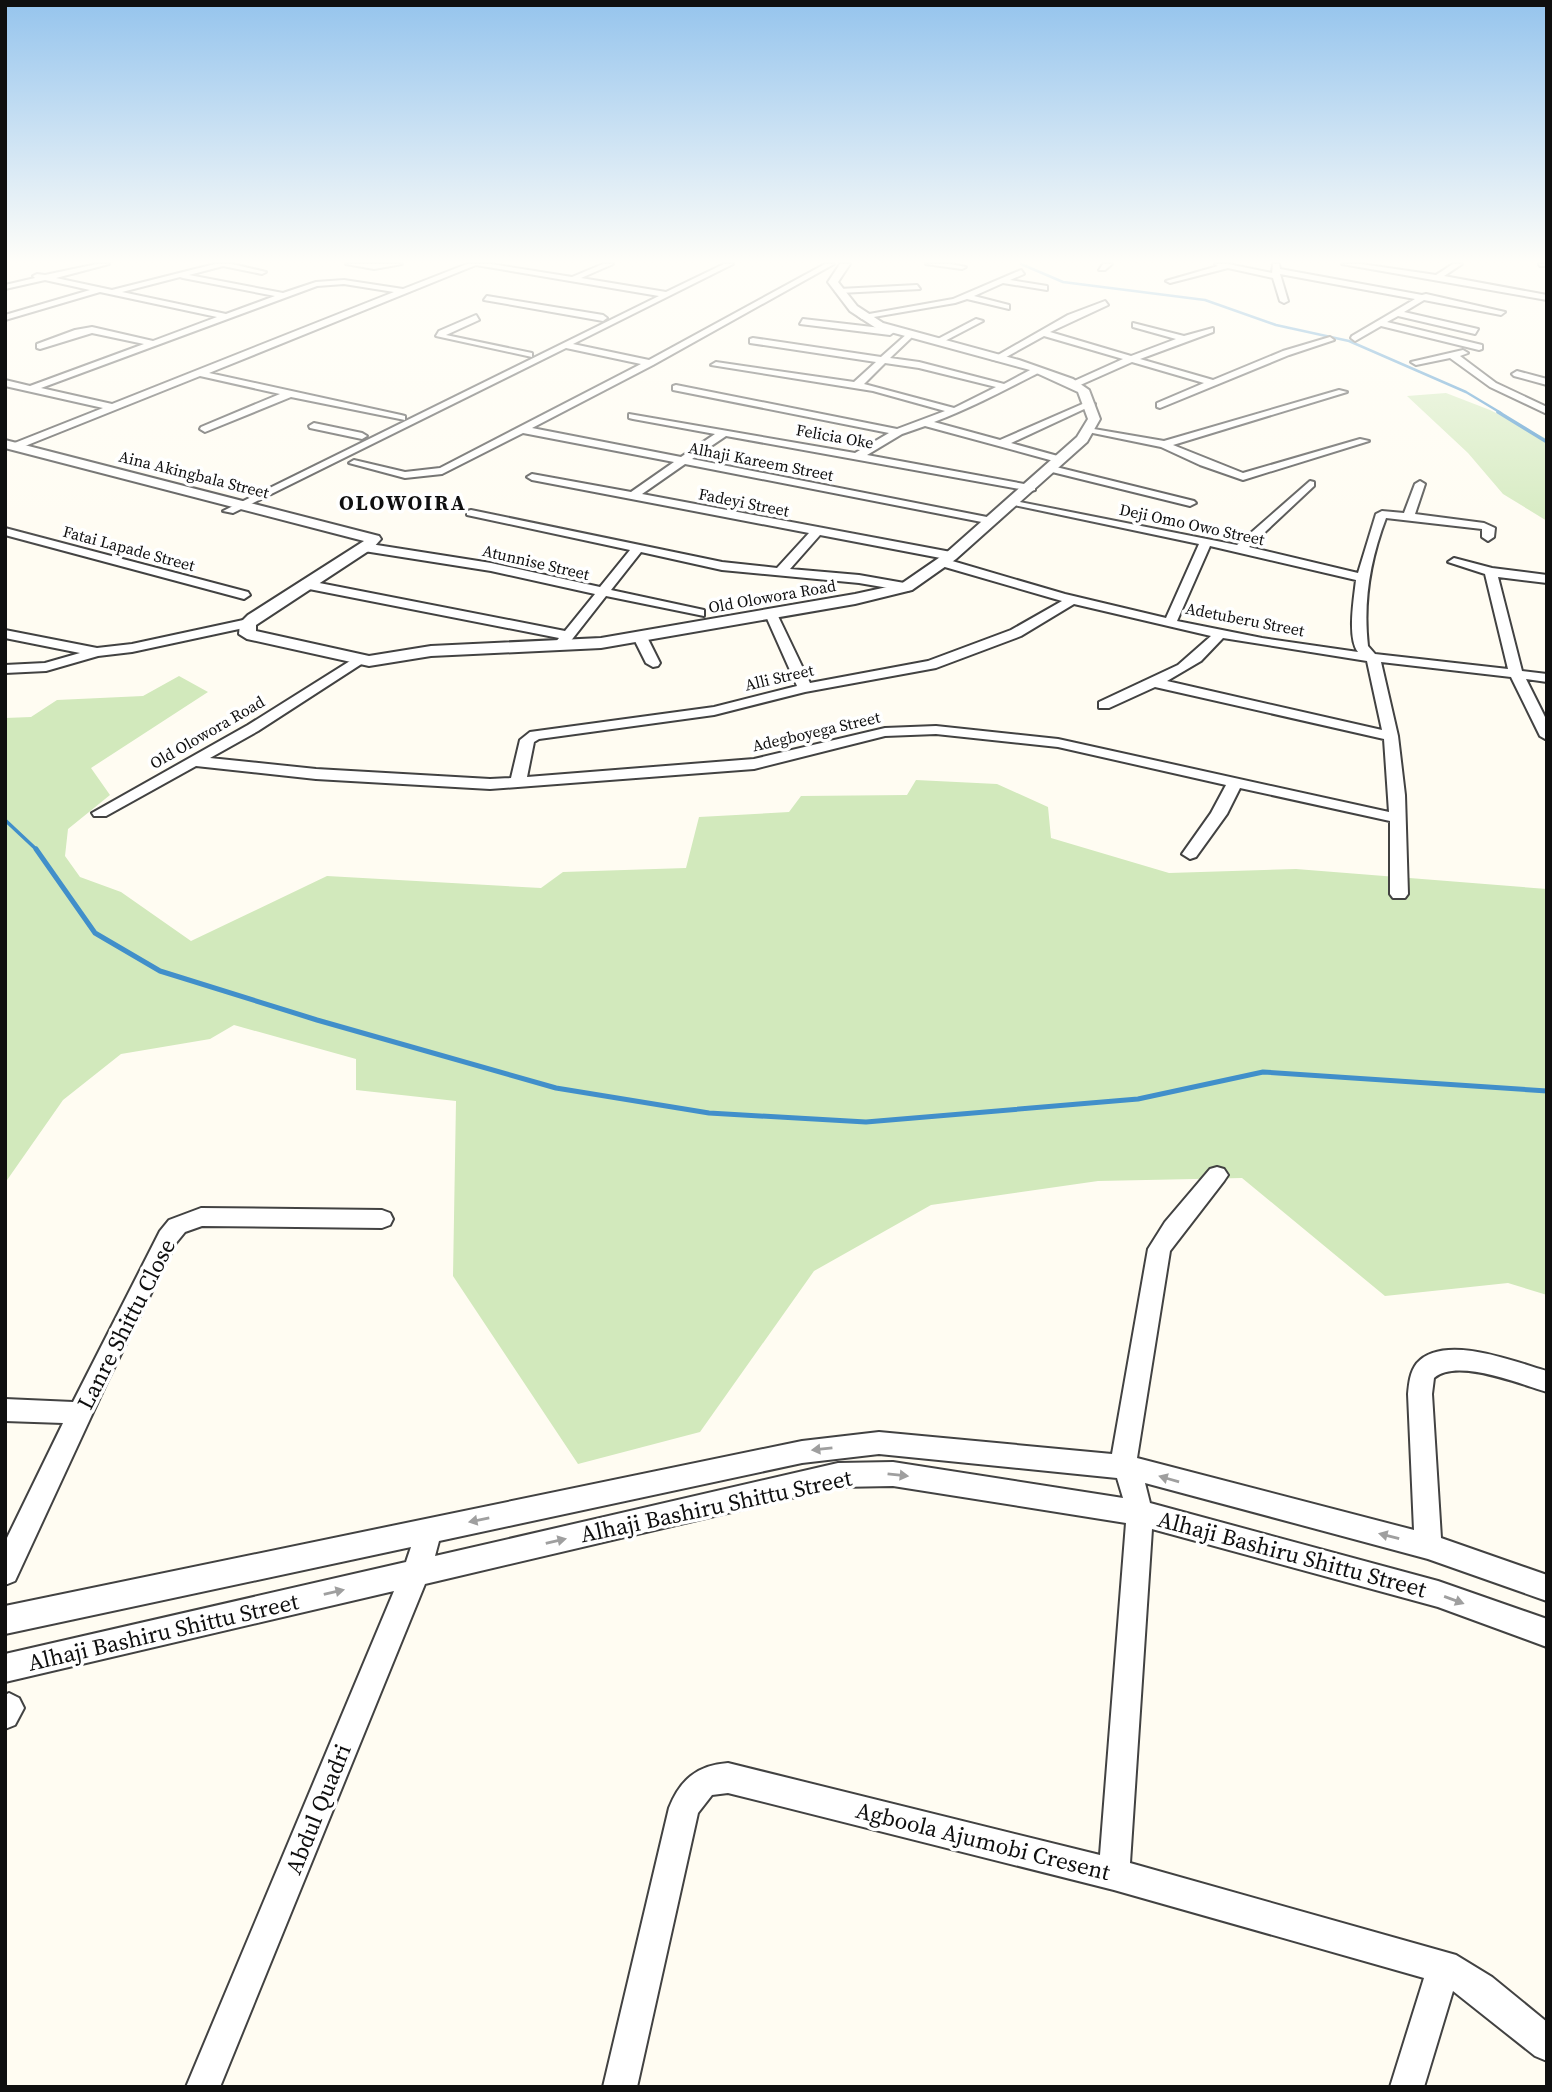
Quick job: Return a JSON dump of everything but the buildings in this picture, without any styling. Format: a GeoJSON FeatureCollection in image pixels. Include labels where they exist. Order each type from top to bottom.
{"type":"FeatureCollection","features":[{"type":"Feature","properties":{"kind":"street"},"geometry":{"type":"LineString","coordinates":[[30,389],[102,362]]}},
{"type":"Feature","properties":{"kind":"street"},"geometry":{"type":"LineString","coordinates":[[9,447],[227,362]]}},
{"type":"Feature","properties":{"kind":"street"},"geometry":{"type":"LineString","coordinates":[[230,506],[362,436],[515,362]]}},
{"type":"Feature","properties":{"kind":"street"},"geometry":{"type":"LineString","coordinates":[[230,506],[529,362]]}},
{"type":"Feature","properties":{"kind":"street"},"geometry":{"type":"LineString","coordinates":[[643,362],[650,363]]}},
{"type":"Feature","properties":{"kind":"street"},"geometry":{"type":"LineString","coordinates":[[856,385],[880,362]]}},
{"type":"Feature","properties":{"kind":"street"},"geometry":{"type":"LineString","coordinates":[[898,362],[1006,387]]}},
{"type":"Feature","properties":{"kind":"street"},"geometry":{"type":"LineString","coordinates":[[1006,362],[1037,370],[1075,384],[1083,390],[1094,419],[1088,432],[1164,444],[1204,463],[1243,477],[1364,441]]}},
{"type":"Feature","properties":{"kind":"street"},"geometry":{"type":"LineString","coordinates":[[1075,384],[1125,362]]}},
{"type":"Feature","properties":{"kind":"street"},"geometry":{"type":"LineString","coordinates":[[1140,362],[1210,382]]}},
{"type":"Feature","properties":{"kind":"street"},"geometry":{"type":"LineString","coordinates":[[1160,405],[1263,362]]}},
{"type":"Feature","properties":{"kind":"street"},"geometry":{"type":"LineString","coordinates":[[1461,362],[1493,385],[1547,411]]}},
{"type":"Feature","properties":{"kind":"street"},"geometry":{"type":"LineString","coordinates":[[354,463],[392,474],[428,475],[488,449],[650,363]]}},
{"type":"Feature","properties":{"kind":"street"},"geometry":{"type":"LineString","coordinates":[[716,365],[891,391],[955,411]]}},
{"type":"Feature","properties":{"kind":"street"},"geometry":{"type":"LineString","coordinates":[[858,456],[898,432],[955,411],[1037,370]]}},
{"type":"Feature","properties":{"kind":"street"},"geometry":{"type":"LineString","coordinates":[[198,373],[401,418]]}},
{"type":"Feature","properties":{"kind":"street"},"geometry":{"type":"LineString","coordinates":[[1517,374],[1547,382]]}},
{"type":"Feature","properties":{"kind":"street"},"geometry":{"type":"LineString","coordinates":[[5,383],[112,407]]}},
{"type":"Feature","properties":{"kind":"street"},"geometry":{"type":"LineString","coordinates":[[676,388],[898,432]]}},
{"type":"Feature","properties":{"kind":"street"},"geometry":{"type":"LineString","coordinates":[[1164,444],[1342,392]]}},
{"type":"Feature","properties":{"kind":"street"},"geometry":{"type":"LineString","coordinates":[[205,429],[289,394]]}},
{"type":"Feature","properties":{"kind":"street"},"geometry":{"type":"LineString","coordinates":[[1000,444],[1090,404]]}},
{"type":"Feature","properties":{"kind":"street","name":"Felicia Oke"},"geometry":{"type":"LineString","coordinates":[[634,416],[1031,488]]}},
{"type":"Feature","properties":{"kind":"street"},"geometry":{"type":"LineString","coordinates":[[923,422],[1190,503]]}},
{"type":"Feature","properties":{"kind":"street"},"geometry":{"type":"LineString","coordinates":[[314,426],[362,436]]}},
{"type":"Feature","properties":{"kind":"street","name":"Alhaji Kareem Street"},"geometry":{"type":"LineString","coordinates":[[524,430],[992,521]]}},
{"type":"Feature","properties":{"kind":"street","name":"Old Olowora Road"},"geometry":{"type":"LineString","coordinates":[[100,813],[195,761],[358,660],[381,660],[431,651],[563,640],[601,643],[771,614],[906,587],[947,559],[1031,488],[1088,432]]}},
{"type":"Feature","properties":{"kind":"street"},"geometry":{"type":"LineString","coordinates":[[633,496],[723,433]]}},
{"type":"Feature","properties":{"kind":"street","name":"Aina Akingbala Street"},"geometry":{"type":"LineString","coordinates":[[9,447],[369,543]]}},
{"type":"Feature","properties":{"kind":"street","name":"Fadeyi Street"},"geometry":{"type":"LineString","coordinates":[[532,477],[947,559]]}},
{"type":"Feature","properties":{"kind":"street"},"geometry":{"type":"LineString","coordinates":[[1240,549],[1310,484]]}},
{"type":"Feature","properties":{"kind":"street"},"geometry":{"type":"LineString","coordinates":[[1409,516],[1420,484]]}},
{"type":"Feature","properties":{"kind":"street","name":"Deji Omo Owo Street"},"geometry":{"type":"LineString","coordinates":[[1014,502],[1240,549],[1362,578]]}},
{"type":"Feature","properties":{"kind":"street"},"geometry":{"type":"LineString","coordinates":[[471,513],[722,566],[852,578],[906,587]]}},
{"type":"Feature","properties":{"kind":"street"},"geometry":{"type":"LineString","coordinates":[[1399,894],[1397,795],[1391,736],[1373,659],[1364,652],[1360,642],[1362,578],[1381,516],[1385,513],[1484,526],[1489,528],[1488,537]]}},
{"type":"Feature","properties":{"kind":"street","name":"Fatai Lapade Street"},"geometry":{"type":"LineString","coordinates":[[5,531],[244,595]]}},
{"type":"Feature","properties":{"kind":"street"},"geometry":{"type":"LineString","coordinates":[[780,572],[816,532]]}},
{"type":"Feature","properties":{"kind":"street"},"geometry":{"type":"LineString","coordinates":[[1170,623],[1205,542]]}},
{"type":"Feature","properties":{"kind":"street"},"geometry":{"type":"LineString","coordinates":[[5,669],[46,667],[97,652],[132,648],[248,623],[369,543]]}},
{"type":"Feature","properties":{"kind":"street","name":"Atunnise Street"},"geometry":{"type":"LineString","coordinates":[[369,543],[699,613]]}},
{"type":"Feature","properties":{"kind":"street"},"geometry":{"type":"LineString","coordinates":[[304,584],[563,640],[638,548]]}},
{"type":"Feature","properties":{"kind":"street","name":"Adetuberu Street"},"geometry":{"type":"LineString","coordinates":[[947,559],[1070,601],[1220,634],[1373,659],[1547,678]]}},
{"type":"Feature","properties":{"kind":"street"},"geometry":{"type":"LineString","coordinates":[[1454,562],[1491,572],[1547,579]]}},
{"type":"Feature","properties":{"kind":"street"},"geometry":{"type":"LineString","coordinates":[[1491,572],[1516,674],[1547,736]]}},
{"type":"Feature","properties":{"kind":"street","name":"Alli Street"},"geometry":{"type":"LineString","coordinates":[[518,782],[527,740],[535,735],[671,719],[805,688],[948,660],[1016,633],[1070,601]]}},
{"type":"Feature","properties":{"kind":"street"},"geometry":{"type":"LineString","coordinates":[[771,614],[805,688]]}},
{"type":"Feature","properties":{"kind":"street"},"geometry":{"type":"LineString","coordinates":[[248,623],[245,629],[247,634],[358,660]]}},
{"type":"Feature","properties":{"kind":"street"},"geometry":{"type":"LineString","coordinates":[[5,634],[97,652]]}},
{"type":"Feature","properties":{"kind":"street"},"geometry":{"type":"LineString","coordinates":[[1104,705],[1194,660],[1210,648],[1220,634]]}},
{"type":"Feature","properties":{"kind":"street"},"geometry":{"type":"LineString","coordinates":[[640,637],[653,663]]}},
{"type":"Feature","properties":{"kind":"street"},"geometry":{"type":"LineString","coordinates":[[1152,682],[1391,736]]}},
{"type":"Feature","properties":{"kind":"street","name":"Adegboyega Street"},"geometry":{"type":"LineString","coordinates":[[195,761],[388,780],[477,784],[744,765],[784,758],[845,740],[885,732],[936,730],[1058,743],[1396,818]]}},
{"type":"Feature","properties":{"kind":"street"},"geometry":{"type":"LineString","coordinates":[[1190,854],[1219,814],[1235,782]]}},
{"type":"Feature","properties":{"kind":"street"},"geometry":{"type":"LineString","coordinates":[[1114,1874],[1140,1513],[1124,1455],[1159,1249],[1217,1175]]}},
{"type":"Feature","properties":{"kind":"street","name":"Lanre Shittu Close"},"geometry":{"type":"LineString","coordinates":[[5,1572],[162,1248],[177,1227],[201,1217],[231,1215],[382,1219]]}},
{"type":"Feature","properties":{"kind":"street"},"geometry":{"type":"LineString","coordinates":[[1428,1546],[1420,1394],[1424,1372],[1435,1362],[1450,1359],[1477,1363],[1547,1382]]}},
{"type":"Feature","properties":{"kind":"street"},"geometry":{"type":"LineString","coordinates":[[5,1410],[80,1413]]}},
{"type":"Feature","properties":{"kind":"street","name":"Alhaji Bashiru Shittu Street"},"geometry":{"type":"LineString","coordinates":[[5,1620],[802,1452],[879,1443],[1128,1467],[1428,1546],[1547,1588]]}},
{"type":"Feature","properties":{"kind":"street","name":"Alhaji Bashiru Shittu Street"},"geometry":{"type":"LineString","coordinates":[[5,1668],[838,1475],[893,1474],[1140,1513],[1438,1594],[1547,1633]]}},
{"type":"Feature","properties":{"kind":"street","name":"Abdul Quadri"},"geometry":{"type":"LineString","coordinates":[[203,2087],[415,1574],[430,1530]]}},
{"type":"Feature","properties":{"kind":"street","name":"Agboola Ajumobi Cresent"},"geometry":{"type":"LineString","coordinates":[[620,2087],[684,1808],[695,1790],[708,1779],[728,1778],[1114,1874],[1444,1967],[1480,1989],[1547,2044]]}},
{"type":"Feature","properties":{"kind":"street"},"geometry":{"type":"LineString","coordinates":[[1407,2087],[1444,1967]]}},
{"type":"Feature","properties":{"kind":"green space"},"geometry":{"type":"Polygon","coordinates":[[[1446,393],[1490,410],[1547,439],[1547,521],[1503,494],[1468,453],[1407,396],[1446,393]]]}},
{"type":"Feature","properties":{"kind":"green space"},"geometry":{"type":"Polygon","coordinates":[[[179,676],[208,692],[91,768],[110,795],[68,829],[65,856],[80,877],[121,892],[191,941],[327,876],[541,888],[563,872],[686,868],[699,817],[789,812],[801,796],[907,795],[916,780],[997,784],[1048,807],[1051,838],[1169,873],[1296,869],[1547,889],[1547,1295],[1508,1283],[1385,1296],[1242,1178],[1098,1181],[931,1205],[814,1271],[700,1432],[578,1464],[453,1276],[456,1101],[356,1090],[356,1059],[234,1025],[210,1039],[121,1054],[63,1100],[5,1183],[5,718],[31,717],[57,700],[143,696],[179,676]]]}},
{"type":"Feature","properties":{"kind":"waterway"},"geometry":{"type":"LineString","coordinates":[[1396,362],[1466,392],[1501,413]]}},
{"type":"Feature","properties":{"kind":"waterway"},"geometry":{"type":"LineString","coordinates":[[1498,412],[1547,442]]}},
{"type":"Feature","properties":{"kind":"waterway"},"geometry":{"type":"LineString","coordinates":[[5,820],[36,849]]}},
{"type":"Feature","properties":{"kind":"waterway"},"geometry":{"type":"LineString","coordinates":[[36,849],[95,933],[160,971],[317,1020],[556,1088],[709,1113],[866,1122],[1138,1099],[1263,1072],[1547,1091]]}},
{"type":"Feature","properties":{"kind":"district","name":"OLOWOIRA"},"geometry":{"type":"Point","coordinates":[403,502]}}]}
